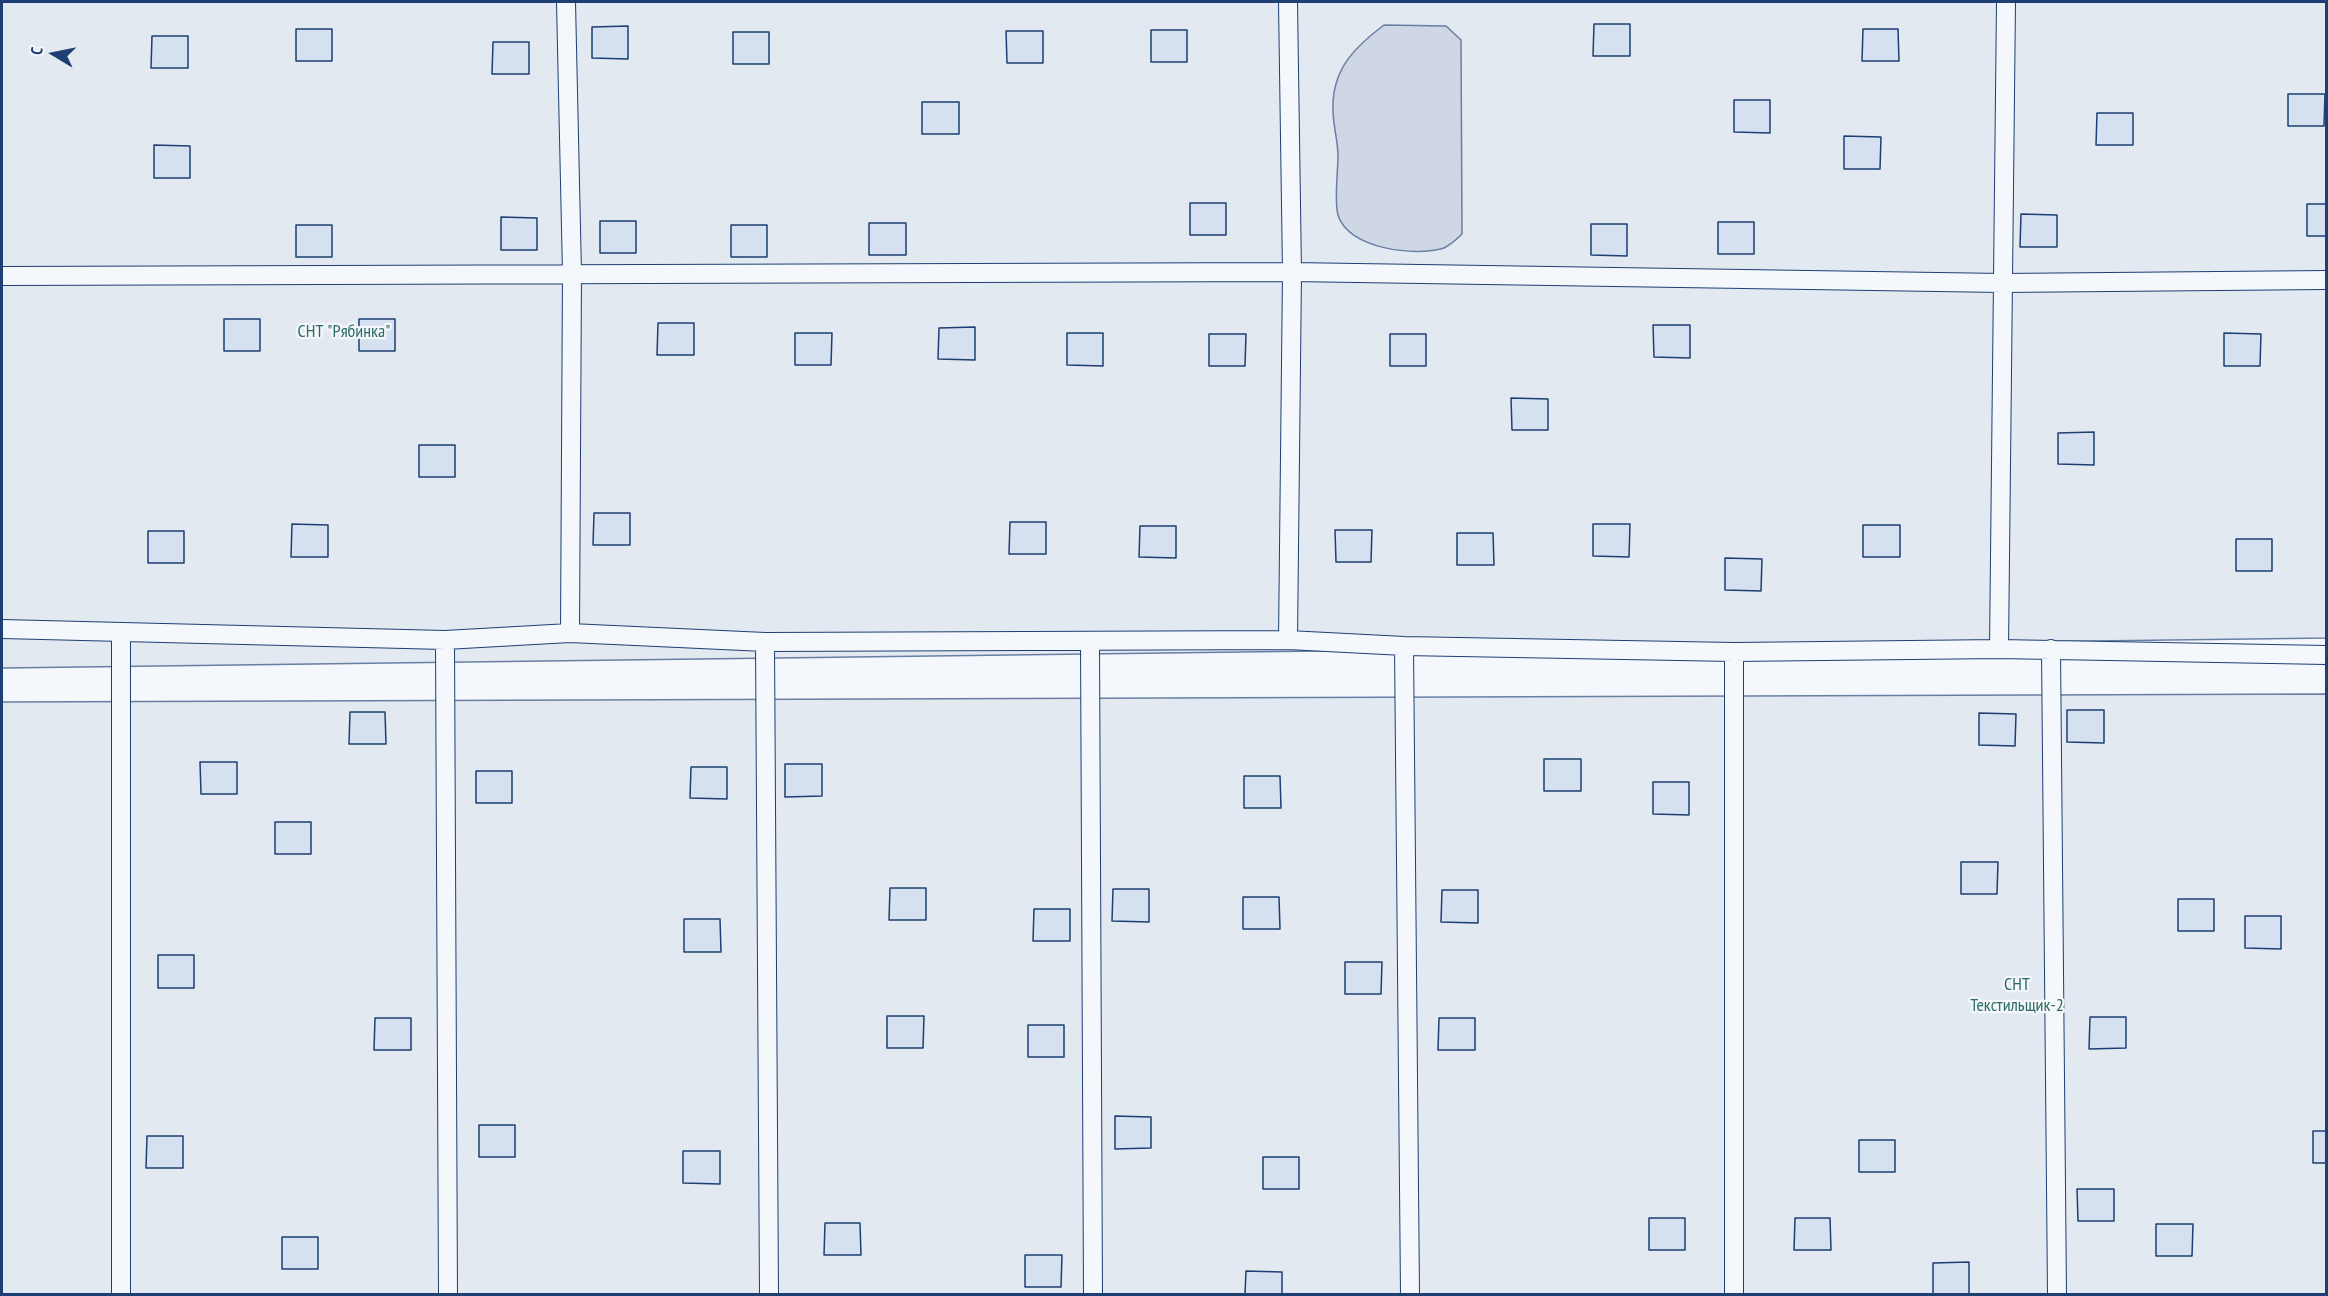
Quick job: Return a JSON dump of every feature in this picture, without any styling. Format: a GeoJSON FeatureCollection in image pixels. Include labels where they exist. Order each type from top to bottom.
{"type":"FeatureCollection","features":[{"type":"Feature","properties":{"kind":"lane"},"geometry":{"type":"LineString","coordinates":[[566,2],[572,273],[570,633]]}},
{"type":"Feature","properties":{"kind":"lane"},"geometry":{"type":"LineString","coordinates":[[1288,2],[1292,272],[1288,640]]}},
{"type":"Feature","properties":{"kind":"lane"},"geometry":{"type":"LineString","coordinates":[[2000,649],[2006,2]]}},
{"type":"Feature","properties":{"kind":"lane"},"geometry":{"type":"LineString","coordinates":[[2,276],[1292,272],[2002,283],[2326,280]]}},
{"type":"Feature","properties":{"kind":"lane"},"geometry":{"type":"LineString","coordinates":[[2,629],[444,640],[570,633],[765,642],[1288,640],[1404,646],[1734,652],[2051,649],[2326,655]]}},
{"type":"Feature","properties":{"kind":"lane"},"geometry":{"type":"LineString","coordinates":[[121,633],[122,1294]]}},
{"type":"Feature","properties":{"kind":"lane"},"geometry":{"type":"LineString","coordinates":[[444,640],[448,1294]]}},
{"type":"Feature","properties":{"kind":"lane"},"geometry":{"type":"LineString","coordinates":[[765,642],[769,1294]]}},
{"type":"Feature","properties":{"kind":"lane"},"geometry":{"type":"LineString","coordinates":[[1090,642],[1093,1294]]}},
{"type":"Feature","properties":{"kind":"lane"},"geometry":{"type":"LineString","coordinates":[[1404,646],[1410,1294]]}},
{"type":"Feature","properties":{"kind":"lane"},"geometry":{"type":"LineString","coordinates":[[2051,649],[2057,1294]]}},
{"type":"Feature","properties":{"kind":"lane"},"geometry":{"type":"LineString","coordinates":[[1734,652],[1734,1294]]}},
{"type":"Feature","properties":{"kind":"green space","name":"СНТ \"Рябинка\""},"geometry":{"type":"Polygon","coordinates":[[[2,2],[2326,2],[2326,638],[2,668],[2,2]]]}},
{"type":"Feature","properties":{"kind":"green space","name":"СНТ Текстильщик-2"},"geometry":{"type":"Polygon","coordinates":[[[2326,694],[2326,1294],[2,1294],[2,702],[2326,694]]]}},
{"type":"Feature","properties":{"kind":"shaded area"},"geometry":{"type":"Polygon","coordinates":[[[1384,25],[1446,26],[1461,40],[1462,234],[1444,248],[1432,251],[1384,248],[1369,243],[1344,227],[1338,215],[1336,194],[1338,156],[1333,112],[1334,92],[1337,80],[1348,59],[1364,41],[1384,25]]]}},
{"type":"Feature","properties":{"kind":"building"},"geometry":{"type":"Polygon","coordinates":[[[1594,24],[1630,24],[1630,56],[1593,56],[1594,24]]]}},
{"type":"Feature","properties":{"kind":"building"},"geometry":{"type":"Polygon","coordinates":[[[628,26],[628,59],[592,58],[592,27],[628,26]]]}},
{"type":"Feature","properties":{"kind":"building"},"geometry":{"type":"Polygon","coordinates":[[[296,29],[332,29],[332,61],[296,61],[296,29]]]}},
{"type":"Feature","properties":{"kind":"building"},"geometry":{"type":"Polygon","coordinates":[[[1863,29],[1898,29],[1899,61],[1862,61],[1863,29]]]}},
{"type":"Feature","properties":{"kind":"building"},"geometry":{"type":"Polygon","coordinates":[[[1151,30],[1187,30],[1187,62],[1151,62],[1151,30]]]}},
{"type":"Feature","properties":{"kind":"building"},"geometry":{"type":"Polygon","coordinates":[[[1006,31],[1043,31],[1043,63],[1007,63],[1006,31]]]}},
{"type":"Feature","properties":{"kind":"building"},"geometry":{"type":"Polygon","coordinates":[[[733,32],[769,32],[769,64],[733,64],[733,32]]]}},
{"type":"Feature","properties":{"kind":"building"},"geometry":{"type":"Polygon","coordinates":[[[152,36],[188,36],[188,68],[151,68],[152,36]]]}},
{"type":"Feature","properties":{"kind":"building"},"geometry":{"type":"Polygon","coordinates":[[[493,42],[529,42],[529,74],[492,74],[493,42]]]}},
{"type":"Feature","properties":{"kind":"building"},"geometry":{"type":"Polygon","coordinates":[[[2288,94],[2325,94],[2324,126],[2288,126],[2288,94]]]}},
{"type":"Feature","properties":{"kind":"building"},"geometry":{"type":"Polygon","coordinates":[[[1734,100],[1770,100],[1770,133],[1734,132],[1734,100]]]}},
{"type":"Feature","properties":{"kind":"building"},"geometry":{"type":"Polygon","coordinates":[[[922,102],[959,102],[959,134],[922,134],[922,102]]]}},
{"type":"Feature","properties":{"kind":"building"},"geometry":{"type":"Polygon","coordinates":[[[2097,113],[2133,113],[2133,145],[2096,145],[2097,113]]]}},
{"type":"Feature","properties":{"kind":"building"},"geometry":{"type":"Polygon","coordinates":[[[1844,136],[1881,137],[1880,169],[1844,169],[1844,136]]]}},
{"type":"Feature","properties":{"kind":"building"},"geometry":{"type":"Polygon","coordinates":[[[154,145],[190,146],[190,178],[154,178],[154,145]]]}},
{"type":"Feature","properties":{"kind":"building"},"geometry":{"type":"Polygon","coordinates":[[[1190,203],[1226,203],[1226,235],[1190,235],[1190,203]]]}},
{"type":"Feature","properties":{"kind":"building"},"geometry":{"type":"Polygon","coordinates":[[[2307,204],[2326,204],[2326,236],[2307,236],[2307,204]]]}},
{"type":"Feature","properties":{"kind":"building"},"geometry":{"type":"Polygon","coordinates":[[[2021,214],[2057,215],[2057,247],[2020,247],[2021,214]]]}},
{"type":"Feature","properties":{"kind":"building"},"geometry":{"type":"Polygon","coordinates":[[[501,217],[537,218],[537,250],[501,250],[501,217]]]}},
{"type":"Feature","properties":{"kind":"building"},"geometry":{"type":"Polygon","coordinates":[[[600,221],[636,221],[636,253],[600,253],[600,221]]]}},
{"type":"Feature","properties":{"kind":"building"},"geometry":{"type":"Polygon","coordinates":[[[1718,222],[1754,222],[1754,254],[1718,254],[1718,222]]]}},
{"type":"Feature","properties":{"kind":"building"},"geometry":{"type":"Polygon","coordinates":[[[869,223],[906,223],[906,255],[869,255],[869,223]]]}},
{"type":"Feature","properties":{"kind":"building"},"geometry":{"type":"Polygon","coordinates":[[[1591,224],[1627,224],[1627,256],[1591,255],[1591,224]]]}},
{"type":"Feature","properties":{"kind":"building"},"geometry":{"type":"Polygon","coordinates":[[[296,225],[332,225],[332,257],[296,257],[296,225]]]}},
{"type":"Feature","properties":{"kind":"building"},"geometry":{"type":"Polygon","coordinates":[[[731,225],[767,225],[767,257],[731,257],[731,225]]]}},
{"type":"Feature","properties":{"kind":"building"},"geometry":{"type":"Polygon","coordinates":[[[224,319],[260,319],[260,351],[224,351],[224,319]]]}},
{"type":"Feature","properties":{"kind":"building"},"geometry":{"type":"Polygon","coordinates":[[[359,319],[395,319],[395,351],[359,351],[359,319]]]}},
{"type":"Feature","properties":{"kind":"building"},"geometry":{"type":"Polygon","coordinates":[[[658,323],[694,323],[694,355],[657,355],[658,323]]]}},
{"type":"Feature","properties":{"kind":"building"},"geometry":{"type":"Polygon","coordinates":[[[1653,325],[1690,325],[1690,358],[1654,357],[1653,325]]]}},
{"type":"Feature","properties":{"kind":"building"},"geometry":{"type":"Polygon","coordinates":[[[975,327],[975,360],[938,359],[939,328],[975,327]]]}},
{"type":"Feature","properties":{"kind":"building"},"geometry":{"type":"Polygon","coordinates":[[[795,333],[832,333],[831,365],[795,365],[795,333]]]}},
{"type":"Feature","properties":{"kind":"building"},"geometry":{"type":"Polygon","coordinates":[[[1067,333],[1103,333],[1103,366],[1067,365],[1067,333]]]}},
{"type":"Feature","properties":{"kind":"building"},"geometry":{"type":"Polygon","coordinates":[[[2224,333],[2261,334],[2260,366],[2224,366],[2224,333]]]}},
{"type":"Feature","properties":{"kind":"building"},"geometry":{"type":"Polygon","coordinates":[[[1209,334],[1246,334],[1245,366],[1209,366],[1209,334]]]}},
{"type":"Feature","properties":{"kind":"building"},"geometry":{"type":"Polygon","coordinates":[[[1390,334],[1426,334],[1426,366],[1390,366],[1390,334]]]}},
{"type":"Feature","properties":{"kind":"building"},"geometry":{"type":"Polygon","coordinates":[[[1511,398],[1548,399],[1548,430],[1512,430],[1511,398]]]}},
{"type":"Feature","properties":{"kind":"building"},"geometry":{"type":"Polygon","coordinates":[[[2094,432],[2094,465],[2058,464],[2058,433],[2094,432]]]}},
{"type":"Feature","properties":{"kind":"building"},"geometry":{"type":"Polygon","coordinates":[[[419,445],[455,445],[455,477],[419,477],[419,445]]]}},
{"type":"Feature","properties":{"kind":"building"},"geometry":{"type":"Polygon","coordinates":[[[594,513],[630,513],[630,545],[593,545],[594,513]]]}},
{"type":"Feature","properties":{"kind":"building"},"geometry":{"type":"Polygon","coordinates":[[[1010,522],[1046,522],[1046,554],[1009,554],[1010,522]]]}},
{"type":"Feature","properties":{"kind":"building"},"geometry":{"type":"Polygon","coordinates":[[[292,524],[328,525],[328,557],[291,557],[292,524]]]}},
{"type":"Feature","properties":{"kind":"building"},"geometry":{"type":"Polygon","coordinates":[[[1593,524],[1630,524],[1629,557],[1593,556],[1593,524]]]}},
{"type":"Feature","properties":{"kind":"building"},"geometry":{"type":"Polygon","coordinates":[[[1863,525],[1900,525],[1900,557],[1863,557],[1863,525]]]}},
{"type":"Feature","properties":{"kind":"building"},"geometry":{"type":"Polygon","coordinates":[[[1140,526],[1176,526],[1176,558],[1139,557],[1140,526]]]}},
{"type":"Feature","properties":{"kind":"building"},"geometry":{"type":"Polygon","coordinates":[[[1335,530],[1372,530],[1371,562],[1336,562],[1335,530]]]}},
{"type":"Feature","properties":{"kind":"building"},"geometry":{"type":"Polygon","coordinates":[[[148,531],[184,531],[184,563],[148,563],[148,531]]]}},
{"type":"Feature","properties":{"kind":"building"},"geometry":{"type":"Polygon","coordinates":[[[1457,533],[1493,533],[1494,565],[1457,565],[1457,533]]]}},
{"type":"Feature","properties":{"kind":"building"},"geometry":{"type":"Polygon","coordinates":[[[2236,539],[2272,539],[2272,571],[2236,571],[2236,539]]]}},
{"type":"Feature","properties":{"kind":"building"},"geometry":{"type":"Polygon","coordinates":[[[1725,558],[1762,559],[1761,591],[1725,590],[1725,558]]]}},
{"type":"Feature","properties":{"kind":"building"},"geometry":{"type":"Polygon","coordinates":[[[2067,710],[2104,710],[2104,743],[2067,742],[2067,710]]]}},
{"type":"Feature","properties":{"kind":"building"},"geometry":{"type":"Polygon","coordinates":[[[350,712],[385,712],[386,744],[349,744],[350,712]]]}},
{"type":"Feature","properties":{"kind":"building"},"geometry":{"type":"Polygon","coordinates":[[[1979,713],[2016,714],[2015,746],[1979,745],[1979,713]]]}},
{"type":"Feature","properties":{"kind":"building"},"geometry":{"type":"Polygon","coordinates":[[[1544,759],[1581,759],[1581,791],[1544,791],[1544,759]]]}},
{"type":"Feature","properties":{"kind":"building"},"geometry":{"type":"Polygon","coordinates":[[[200,762],[237,762],[237,794],[201,794],[200,762]]]}},
{"type":"Feature","properties":{"kind":"building"},"geometry":{"type":"Polygon","coordinates":[[[785,764],[822,764],[822,796],[785,797],[785,764]]]}},
{"type":"Feature","properties":{"kind":"building"},"geometry":{"type":"Polygon","coordinates":[[[691,767],[727,767],[727,799],[690,798],[691,767]]]}},
{"type":"Feature","properties":{"kind":"building"},"geometry":{"type":"Polygon","coordinates":[[[476,771],[512,771],[512,803],[476,803],[476,771]]]}},
{"type":"Feature","properties":{"kind":"building"},"geometry":{"type":"Polygon","coordinates":[[[1244,776],[1280,776],[1281,808],[1244,808],[1244,776]]]}},
{"type":"Feature","properties":{"kind":"building"},"geometry":{"type":"Polygon","coordinates":[[[1653,782],[1689,782],[1689,815],[1653,814],[1653,782]]]}},
{"type":"Feature","properties":{"kind":"building"},"geometry":{"type":"Polygon","coordinates":[[[275,822],[311,822],[311,854],[275,854],[275,822]]]}},
{"type":"Feature","properties":{"kind":"building"},"geometry":{"type":"Polygon","coordinates":[[[1961,862],[1998,862],[1997,894],[1961,894],[1961,862]]]}},
{"type":"Feature","properties":{"kind":"building"},"geometry":{"type":"Polygon","coordinates":[[[890,888],[926,888],[926,920],[889,920],[890,888]]]}},
{"type":"Feature","properties":{"kind":"building"},"geometry":{"type":"Polygon","coordinates":[[[1113,889],[1149,889],[1149,922],[1112,921],[1113,889]]]}},
{"type":"Feature","properties":{"kind":"building"},"geometry":{"type":"Polygon","coordinates":[[[1442,890],[1478,890],[1478,923],[1441,922],[1442,890]]]}},
{"type":"Feature","properties":{"kind":"building"},"geometry":{"type":"Polygon","coordinates":[[[1243,897],[1279,897],[1280,929],[1243,929],[1243,897]]]}},
{"type":"Feature","properties":{"kind":"building"},"geometry":{"type":"Polygon","coordinates":[[[2178,899],[2214,899],[2214,931],[2178,931],[2178,899]]]}},
{"type":"Feature","properties":{"kind":"building"},"geometry":{"type":"Polygon","coordinates":[[[1034,909],[1070,909],[1070,941],[1033,941],[1034,909]]]}},
{"type":"Feature","properties":{"kind":"building"},"geometry":{"type":"Polygon","coordinates":[[[2245,916],[2281,916],[2281,949],[2245,948],[2245,916]]]}},
{"type":"Feature","properties":{"kind":"building"},"geometry":{"type":"Polygon","coordinates":[[[684,919],[720,919],[721,952],[684,952],[684,919]]]}},
{"type":"Feature","properties":{"kind":"building"},"geometry":{"type":"Polygon","coordinates":[[[158,955],[194,955],[194,988],[158,988],[158,955]]]}},
{"type":"Feature","properties":{"kind":"building"},"geometry":{"type":"Polygon","coordinates":[[[1345,962],[1382,962],[1381,994],[1345,994],[1345,962]]]}},
{"type":"Feature","properties":{"kind":"building"},"geometry":{"type":"Polygon","coordinates":[[[887,1016],[924,1016],[923,1048],[887,1048],[887,1016]]]}},
{"type":"Feature","properties":{"kind":"building"},"geometry":{"type":"Polygon","coordinates":[[[2090,1017],[2126,1017],[2126,1048],[2089,1049],[2090,1017]]]}},
{"type":"Feature","properties":{"kind":"building"},"geometry":{"type":"Polygon","coordinates":[[[375,1018],[411,1018],[411,1050],[374,1050],[375,1018]]]}},
{"type":"Feature","properties":{"kind":"building"},"geometry":{"type":"Polygon","coordinates":[[[1439,1018],[1475,1018],[1475,1050],[1438,1050],[1439,1018]]]}},
{"type":"Feature","properties":{"kind":"building"},"geometry":{"type":"Polygon","coordinates":[[[1028,1025],[1064,1025],[1064,1057],[1028,1057],[1028,1025]]]}},
{"type":"Feature","properties":{"kind":"building"},"geometry":{"type":"Polygon","coordinates":[[[1115,1116],[1151,1117],[1151,1148],[1115,1149],[1115,1116]]]}},
{"type":"Feature","properties":{"kind":"building"},"geometry":{"type":"Polygon","coordinates":[[[479,1125],[515,1125],[515,1157],[479,1157],[479,1125]]]}},
{"type":"Feature","properties":{"kind":"building"},"geometry":{"type":"Polygon","coordinates":[[[2313,1131],[2326,1131],[2326,1163],[2313,1163],[2313,1131]]]}},
{"type":"Feature","properties":{"kind":"building"},"geometry":{"type":"Polygon","coordinates":[[[147,1136],[183,1136],[183,1168],[146,1168],[147,1136]]]}},
{"type":"Feature","properties":{"kind":"building"},"geometry":{"type":"Polygon","coordinates":[[[1859,1140],[1895,1140],[1895,1172],[1859,1172],[1859,1140]]]}},
{"type":"Feature","properties":{"kind":"building"},"geometry":{"type":"Polygon","coordinates":[[[683,1151],[720,1151],[720,1184],[683,1183],[683,1151]]]}},
{"type":"Feature","properties":{"kind":"building"},"geometry":{"type":"Polygon","coordinates":[[[1263,1157],[1299,1157],[1299,1189],[1263,1189],[1263,1157]]]}},
{"type":"Feature","properties":{"kind":"building"},"geometry":{"type":"Polygon","coordinates":[[[2077,1189],[2114,1189],[2114,1221],[2078,1221],[2077,1189]]]}},
{"type":"Feature","properties":{"kind":"building"},"geometry":{"type":"Polygon","coordinates":[[[1649,1218],[1685,1218],[1685,1250],[1649,1250],[1649,1218]]]}},
{"type":"Feature","properties":{"kind":"building"},"geometry":{"type":"Polygon","coordinates":[[[1795,1218],[1830,1218],[1831,1250],[1794,1250],[1795,1218]]]}},
{"type":"Feature","properties":{"kind":"building"},"geometry":{"type":"Polygon","coordinates":[[[825,1223],[860,1223],[861,1255],[824,1255],[825,1223]]]}},
{"type":"Feature","properties":{"kind":"building"},"geometry":{"type":"Polygon","coordinates":[[[2156,1224],[2193,1224],[2192,1256],[2156,1256],[2156,1224]]]}},
{"type":"Feature","properties":{"kind":"building"},"geometry":{"type":"Polygon","coordinates":[[[282,1237],[318,1237],[318,1269],[282,1269],[282,1237]]]}},
{"type":"Feature","properties":{"kind":"building"},"geometry":{"type":"Polygon","coordinates":[[[1025,1255],[1062,1255],[1061,1287],[1025,1287],[1025,1255]]]}},
{"type":"Feature","properties":{"kind":"building"},"geometry":{"type":"Polygon","coordinates":[[[1969,1262],[1969,1294],[1933,1294],[1933,1263],[1969,1262]]]}},
{"type":"Feature","properties":{"kind":"building"},"geometry":{"type":"Polygon","coordinates":[[[1246,1271],[1282,1272],[1282,1294],[1245,1294],[1246,1271]]]}}]}
